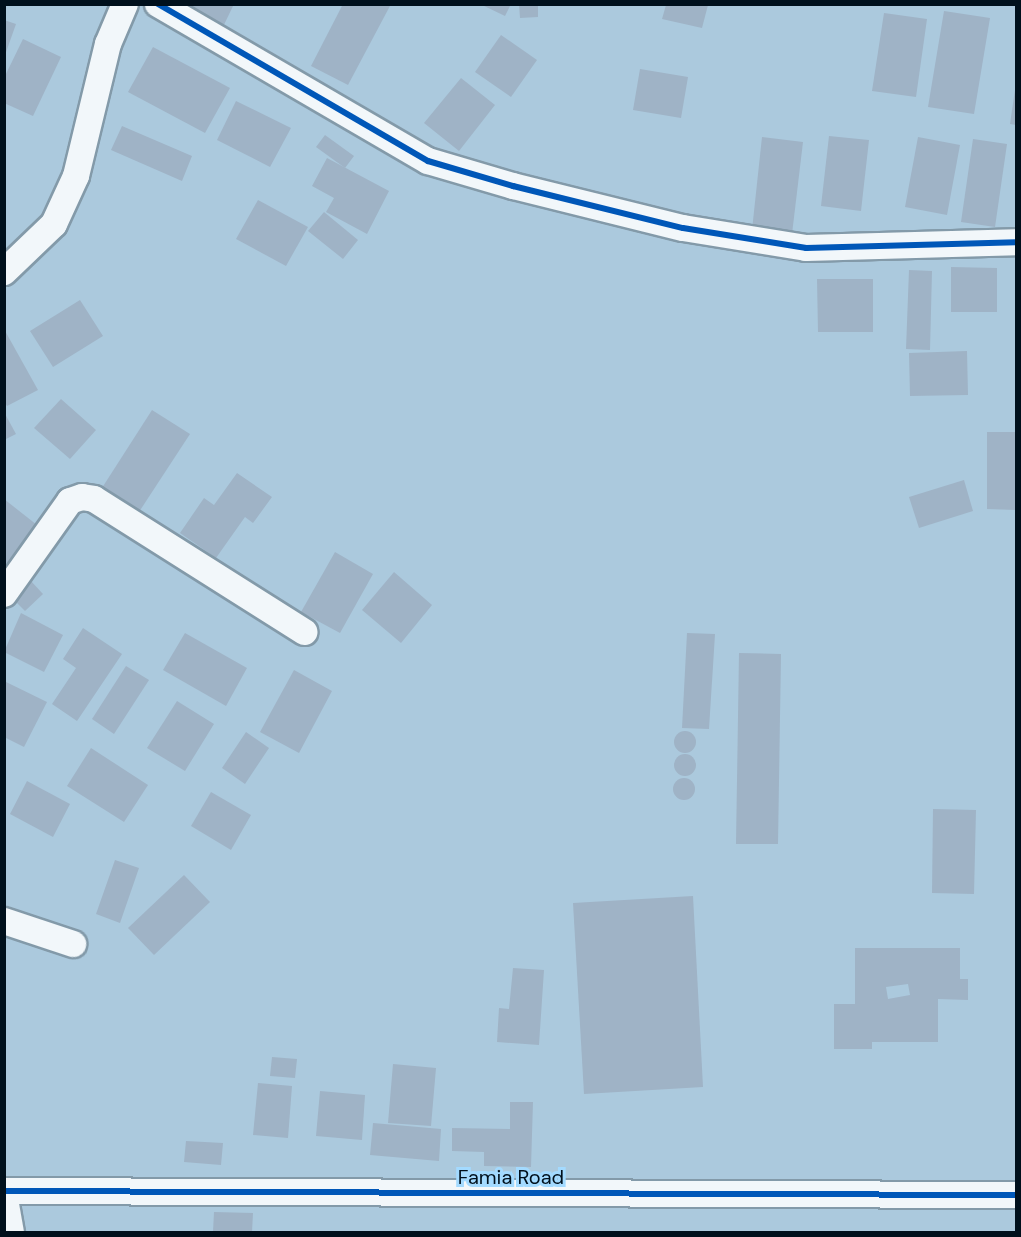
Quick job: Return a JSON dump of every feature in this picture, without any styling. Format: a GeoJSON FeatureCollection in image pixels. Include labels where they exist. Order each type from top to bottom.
{"type":"FeatureCollection","features":[{"type":"Feature","properties":{"kind":"street"},"geometry":{"type":"LineString","coordinates":[[4,272],[54,224],[76,176],[108,44],[125,4]]}},
{"type":"Feature","properties":{"kind":"street"},"geometry":{"type":"LineString","coordinates":[[158,4],[428,161],[513,186],[683,228],[806,249],[1017,242]]}},
{"type":"Feature","properties":{"kind":"street"},"geometry":{"type":"LineString","coordinates":[[4,594],[70,501],[82,497],[94,499],[304,632]]}},
{"type":"Feature","properties":{"kind":"street"},"geometry":{"type":"LineString","coordinates":[[4,921],[73,944]]}},
{"type":"Feature","properties":{"kind":"street"},"geometry":{"type":"LineString","coordinates":[[4,1192],[11,1233]]}},
{"type":"Feature","properties":{"kind":"street","name":"Famia Road"},"geometry":{"type":"LineString","coordinates":[[4,1192],[1017,1195]]}},
{"type":"Feature","properties":{"kind":"building"},"geometry":{"type":"Polygon","coordinates":[[[165,4],[234,4],[221,31],[165,4]]]}},
{"type":"Feature","properties":{"kind":"building"},"geometry":{"type":"Polygon","coordinates":[[[343,4],[391,4],[348,85],[311,66],[343,4]]]}},
{"type":"Feature","properties":{"kind":"building"},"geometry":{"type":"Polygon","coordinates":[[[480,4],[511,4],[505,16],[480,4]]]}},
{"type":"Feature","properties":{"kind":"building"},"geometry":{"type":"Polygon","coordinates":[[[519,4],[538,4],[538,17],[520,18],[519,4]]]}},
{"type":"Feature","properties":{"kind":"building"},"geometry":{"type":"Polygon","coordinates":[[[666,5],[708,5],[702,28],[662,19],[666,5]]]}},
{"type":"Feature","properties":{"kind":"building"},"geometry":{"type":"Polygon","coordinates":[[[944,11],[990,18],[974,114],[928,107],[944,11]]]}},
{"type":"Feature","properties":{"kind":"building"},"geometry":{"type":"Polygon","coordinates":[[[884,13],[927,19],[916,97],[872,91],[884,13]]]}},
{"type":"Feature","properties":{"kind":"building"},"geometry":{"type":"Polygon","coordinates":[[[4,20],[16,24],[5,55],[4,55],[4,20]]]}},
{"type":"Feature","properties":{"kind":"building"},"geometry":{"type":"Polygon","coordinates":[[[501,35],[537,60],[511,97],[475,72],[501,35]]]}},
{"type":"Feature","properties":{"kind":"building"},"geometry":{"type":"Polygon","coordinates":[[[23,39],[61,57],[33,116],[4,103],[4,78],[23,39]]]}},
{"type":"Feature","properties":{"kind":"building"},"geometry":{"type":"Polygon","coordinates":[[[153,47],[230,88],[205,133],[128,92],[153,47]]]}},
{"type":"Feature","properties":{"kind":"building"},"geometry":{"type":"Polygon","coordinates":[[[640,69],[688,77],[681,118],[633,110],[640,69]]]}},
{"type":"Feature","properties":{"kind":"building"},"geometry":{"type":"Polygon","coordinates":[[[461,78],[495,105],[459,151],[424,123],[461,78]]]}},
{"type":"Feature","properties":{"kind":"building"},"geometry":{"type":"Polygon","coordinates":[[[1016,83],[1016,125],[1010,124],[1016,83]]]}},
{"type":"Feature","properties":{"kind":"building"},"geometry":{"type":"Polygon","coordinates":[[[236,101],[291,128],[270,167],[217,140],[236,101]]]}},
{"type":"Feature","properties":{"kind":"building"},"geometry":{"type":"Polygon","coordinates":[[[122,126],[192,156],[182,181],[111,150],[122,126]]]}},
{"type":"Feature","properties":{"kind":"building"},"geometry":{"type":"Polygon","coordinates":[[[325,135],[354,156],[345,168],[316,147],[325,135]]]}},
{"type":"Feature","properties":{"kind":"building"},"geometry":{"type":"Polygon","coordinates":[[[829,136],[869,140],[861,211],[821,206],[829,136]]]}},
{"type":"Feature","properties":{"kind":"building"},"geometry":{"type":"Polygon","coordinates":[[[762,137],[803,142],[792,234],[752,230],[762,137]]]}},
{"type":"Feature","properties":{"kind":"building"},"geometry":{"type":"Polygon","coordinates":[[[918,137],[960,145],[947,215],[905,207],[918,137]]]}},
{"type":"Feature","properties":{"kind":"building"},"geometry":{"type":"Polygon","coordinates":[[[973,139],[1007,144],[995,227],[961,222],[973,139]]]}},
{"type":"Feature","properties":{"kind":"building"},"geometry":{"type":"Polygon","coordinates":[[[327,158],[389,191],[367,234],[326,212],[334,198],[312,186],[327,158]]]}},
{"type":"Feature","properties":{"kind":"building"},"geometry":{"type":"Polygon","coordinates":[[[258,200],[308,227],[286,266],[236,239],[258,200]]]}},
{"type":"Feature","properties":{"kind":"building"},"geometry":{"type":"Polygon","coordinates":[[[324,212],[358,240],[343,259],[308,231],[324,212]]]}},
{"type":"Feature","properties":{"kind":"building"},"geometry":{"type":"Polygon","coordinates":[[[951,267],[997,268],[997,312],[951,312],[951,267]]]}},
{"type":"Feature","properties":{"kind":"building"},"geometry":{"type":"Polygon","coordinates":[[[909,270],[932,271],[930,350],[906,349],[909,270]]]}},
{"type":"Feature","properties":{"kind":"building"},"geometry":{"type":"Polygon","coordinates":[[[817,279],[873,279],[873,332],[818,332],[817,279]]]}},
{"type":"Feature","properties":{"kind":"building"},"geometry":{"type":"Polygon","coordinates":[[[80,300],[103,336],[53,367],[30,331],[80,300]]]}},
{"type":"Feature","properties":{"kind":"building"},"geometry":{"type":"Polygon","coordinates":[[[4,329],[38,390],[7,406],[4,401],[4,329]]]}},
{"type":"Feature","properties":{"kind":"building"},"geometry":{"type":"Polygon","coordinates":[[[967,351],[968,395],[910,396],[909,353],[967,351]]]}},
{"type":"Feature","properties":{"kind":"building"},"geometry":{"type":"Polygon","coordinates":[[[61,399],[96,430],[70,459],[34,428],[61,399]]]}},
{"type":"Feature","properties":{"kind":"building"},"geometry":{"type":"Polygon","coordinates":[[[152,410],[190,434],[137,515],[100,491],[152,410]]]}},
{"type":"Feature","properties":{"kind":"building"},"geometry":{"type":"Polygon","coordinates":[[[4,412],[16,434],[4,440],[4,412]]]}},
{"type":"Feature","properties":{"kind":"building"},"geometry":{"type":"Polygon","coordinates":[[[987,432],[1016,432],[1016,510],[987,509],[987,432]]]}},
{"type":"Feature","properties":{"kind":"building"},"geometry":{"type":"Polygon","coordinates":[[[237,473],[272,497],[253,523],[245,517],[216,558],[180,533],[204,498],[214,505],[237,473]]]}},
{"type":"Feature","properties":{"kind":"building"},"geometry":{"type":"Polygon","coordinates":[[[964,480],[973,511],[919,528],[909,497],[964,480]]]}},
{"type":"Feature","properties":{"kind":"building"},"geometry":{"type":"Polygon","coordinates":[[[4,499],[37,525],[7,563],[4,562],[4,499]]]}},
{"type":"Feature","properties":{"kind":"building"},"geometry":{"type":"Polygon","coordinates":[[[335,552],[373,574],[340,633],[301,612],[335,552]]]}},
{"type":"Feature","properties":{"kind":"building"},"geometry":{"type":"Polygon","coordinates":[[[394,572],[432,605],[401,643],[362,610],[394,572]]]}},
{"type":"Feature","properties":{"kind":"building"},"geometry":{"type":"Polygon","coordinates":[[[30,580],[43,594],[25,611],[12,598],[30,580]]]}},
{"type":"Feature","properties":{"kind":"building"},"geometry":{"type":"Polygon","coordinates":[[[21,613],[63,635],[44,672],[4,652],[21,613]]]}},
{"type":"Feature","properties":{"kind":"building"},"geometry":{"type":"Polygon","coordinates":[[[83,628],[122,654],[77,721],[52,704],[76,668],[63,659],[83,628]]]}},
{"type":"Feature","properties":{"kind":"building"},"geometry":{"type":"Polygon","coordinates":[[[185,633],[247,668],[226,706],[163,670],[185,633]]]}},
{"type":"Feature","properties":{"kind":"building"},"geometry":{"type":"Polygon","coordinates":[[[687,633],[715,634],[709,729],[682,728],[687,633]]]}},
{"type":"Feature","properties":{"kind":"building"},"geometry":{"type":"Polygon","coordinates":[[[739,653],[781,654],[778,844],[736,844],[739,653]]]}},
{"type":"Feature","properties":{"kind":"building"},"geometry":{"type":"Polygon","coordinates":[[[126,666],[149,680],[114,734],[92,719],[126,666]]]}},
{"type":"Feature","properties":{"kind":"building"},"geometry":{"type":"Polygon","coordinates":[[[294,670],[332,691],[299,753],[260,732],[294,670]]]}},
{"type":"Feature","properties":{"kind":"building"},"geometry":{"type":"Polygon","coordinates":[[[4,681],[47,702],[24,747],[4,737],[4,681]]]}},
{"type":"Feature","properties":{"kind":"building"},"geometry":{"type":"Polygon","coordinates":[[[177,701],[214,724],[185,771],[147,748],[177,701]]]}},
{"type":"Feature","properties":{"kind":"building"},"geometry":{"type":"Polygon","coordinates":[[[685,731],[693,734],[696,742],[693,750],[685,753],[677,750],[674,742],[677,734],[685,731]]]}},
{"type":"Feature","properties":{"kind":"building"},"geometry":{"type":"Polygon","coordinates":[[[246,732],[269,748],[245,784],[222,768],[246,732]]]}},
{"type":"Feature","properties":{"kind":"building"},"geometry":{"type":"Polygon","coordinates":[[[91,748],[148,785],[124,822],[67,786],[91,748]]]}},
{"type":"Feature","properties":{"kind":"building"},"geometry":{"type":"Polygon","coordinates":[[[685,754],[693,757],[696,765],[693,773],[685,776],[677,773],[674,765],[677,757],[685,754]]]}},
{"type":"Feature","properties":{"kind":"building"},"geometry":{"type":"Polygon","coordinates":[[[680,778],[688,778],[695,785],[695,793],[688,800],[680,800],[673,793],[673,785],[680,778]]]}},
{"type":"Feature","properties":{"kind":"building"},"geometry":{"type":"Polygon","coordinates":[[[27,781],[70,804],[53,837],[10,814],[27,781]]]}},
{"type":"Feature","properties":{"kind":"building"},"geometry":{"type":"Polygon","coordinates":[[[211,792],[251,815],[231,850],[191,826],[211,792]]]}},
{"type":"Feature","properties":{"kind":"building"},"geometry":{"type":"Polygon","coordinates":[[[933,809],[976,810],[974,894],[932,893],[933,809]]]}},
{"type":"Feature","properties":{"kind":"building"},"geometry":{"type":"Polygon","coordinates":[[[115,860],[139,868],[120,923],[96,914],[115,860]]]}},
{"type":"Feature","properties":{"kind":"building"},"geometry":{"type":"Polygon","coordinates":[[[184,875],[210,902],[154,955],[128,928],[184,875]]]}},
{"type":"Feature","properties":{"kind":"building"},"geometry":{"type":"Polygon","coordinates":[[[693,896],[703,1087],[584,1094],[573,903],[693,896]]]}},
{"type":"Feature","properties":{"kind":"building"},"geometry":{"type":"Polygon","coordinates":[[[855,948],[960,948],[960,979],[968,979],[968,1000],[938,999],[938,1042],[872,1042],[872,1049],[834,1049],[834,1004],[855,1004],[855,948]],[[908,984],[886,987],[888,999],[910,995],[908,984]]]}},
{"type":"Feature","properties":{"kind":"building"},"geometry":{"type":"Polygon","coordinates":[[[513,968],[544,970],[539,1045],[497,1042],[499,1008],[509,1009],[513,968]]]}},
{"type":"Feature","properties":{"kind":"building"},"geometry":{"type":"Polygon","coordinates":[[[272,1057],[297,1059],[295,1078],[270,1076],[272,1057]]]}},
{"type":"Feature","properties":{"kind":"building"},"geometry":{"type":"Polygon","coordinates":[[[393,1064],[436,1068],[431,1126],[388,1123],[393,1064]]]}},
{"type":"Feature","properties":{"kind":"building"},"geometry":{"type":"Polygon","coordinates":[[[258,1083],[292,1086],[288,1138],[253,1135],[258,1083]]]}},
{"type":"Feature","properties":{"kind":"building"},"geometry":{"type":"Polygon","coordinates":[[[320,1091],[365,1095],[362,1140],[316,1136],[320,1091]]]}},
{"type":"Feature","properties":{"kind":"building"},"geometry":{"type":"Polygon","coordinates":[[[510,1102],[533,1102],[531,1167],[484,1166],[484,1152],[452,1151],[452,1128],[510,1129],[510,1102]]]}},
{"type":"Feature","properties":{"kind":"building"},"geometry":{"type":"Polygon","coordinates":[[[373,1123],[441,1129],[439,1161],[370,1155],[373,1123]]]}},
{"type":"Feature","properties":{"kind":"building"},"geometry":{"type":"Polygon","coordinates":[[[186,1141],[223,1143],[221,1165],[184,1162],[186,1141]]]}},
{"type":"Feature","properties":{"kind":"building"},"geometry":{"type":"Polygon","coordinates":[[[214,1212],[253,1213],[252,1232],[213,1232],[214,1212]]]}},
{"type":"Feature","properties":{"kind":"cycle path"},"geometry":{"type":"LineString","coordinates":[[158,4],[428,161],[513,186],[683,228],[806,248],[1016,242]]}},
{"type":"Feature","properties":{"kind":"cycle path"},"geometry":{"type":"LineString","coordinates":[[4,1191],[1016,1195]]}}]}
